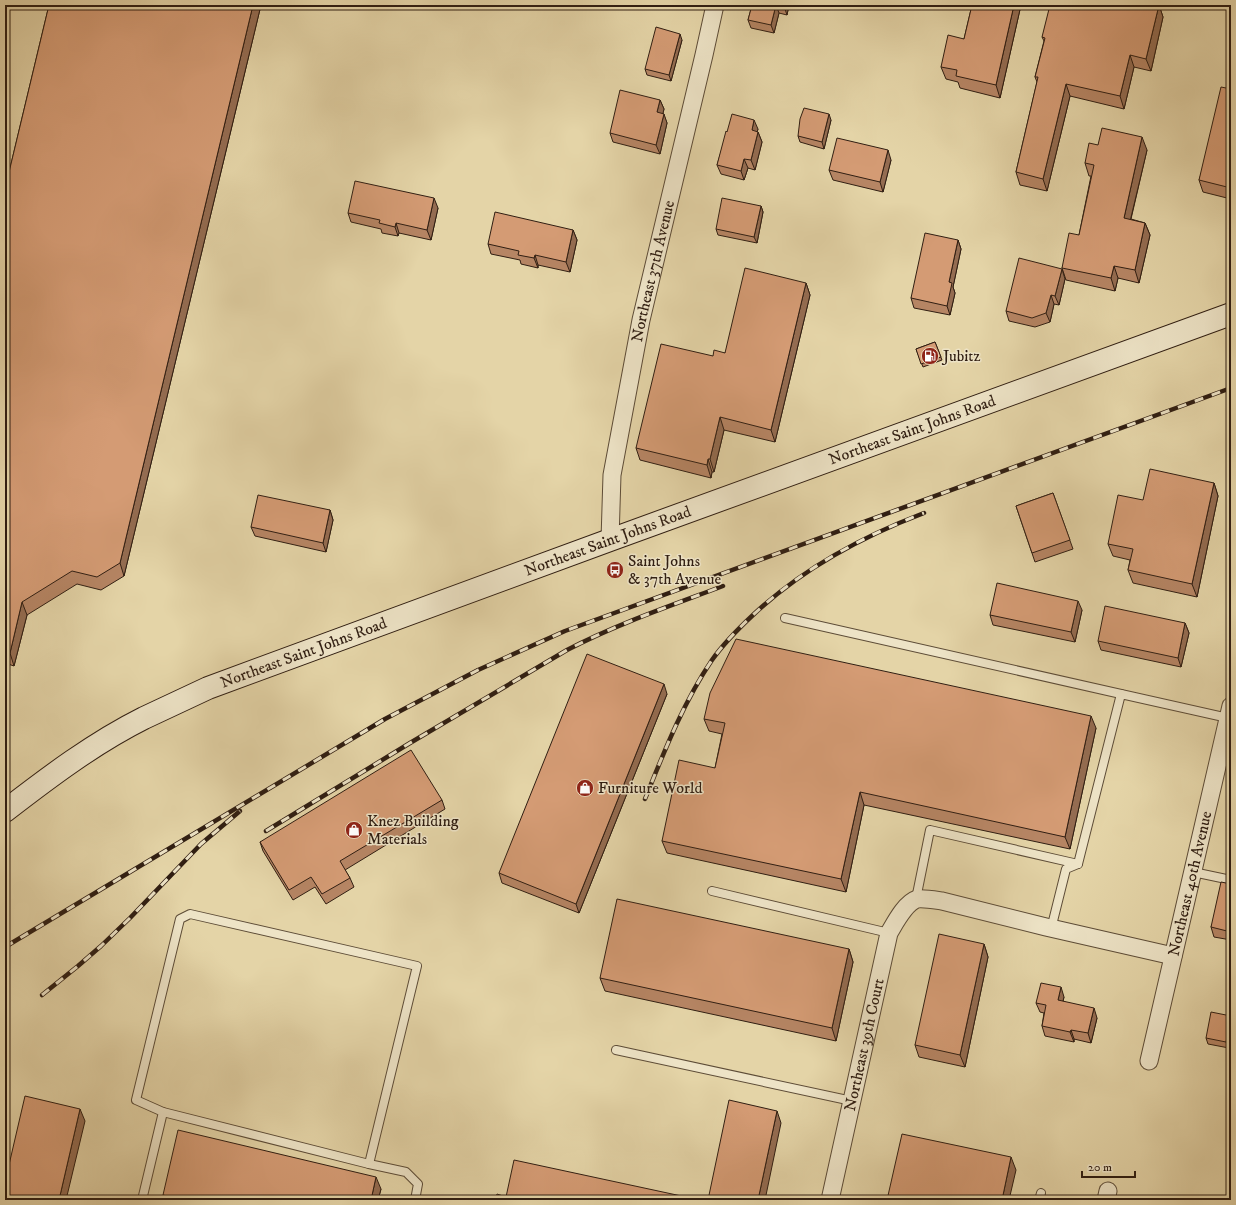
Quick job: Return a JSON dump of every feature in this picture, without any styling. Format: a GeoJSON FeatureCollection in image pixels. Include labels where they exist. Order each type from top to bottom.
{"type":"FeatureCollection","features":[{"type":"Feature","properties":{"kind":"main road","name":"Northeast Saint Johns Road"},"geometry":{"type":"LineString","coordinates":[[5,811],[48,778],[93,747],[144,718],[208,688],[1231,314]]}},
{"type":"Feature","properties":{"kind":"street","name":"Northeast 37th Avenue"},"geometry":{"type":"LineString","coordinates":[[610,540],[612,475],[641,320],[715,5]]}},
{"type":"Feature","properties":{"kind":"street","name":"Northeast 40th Avenue"},"geometry":{"type":"LineString","coordinates":[[1149,1061],[1230,712]]}},
{"type":"Feature","properties":{"kind":"street"},"geometry":{"type":"LineString","coordinates":[[916,900],[932,899],[942,901],[1173,956]]}},
{"type":"Feature","properties":{"kind":"street","name":"Northeast 39th Court"},"geometry":{"type":"LineString","coordinates":[[830,1200],[889,933],[903,909],[916,900]]}},
{"type":"Feature","properties":{"kind":"lane"},"geometry":{"type":"LineString","coordinates":[[784,618],[1121,694],[1230,712]]}},
{"type":"Feature","properties":{"kind":"lane"},"geometry":{"type":"LineString","coordinates":[[1078,864],[1121,694]]}},
{"type":"Feature","properties":{"kind":"lane"},"geometry":{"type":"LineString","coordinates":[[916,900],[930,830],[1078,864]]}},
{"type":"Feature","properties":{"kind":"lane"},"geometry":{"type":"LineString","coordinates":[[1051,928],[1066,869],[1078,864]]}},
{"type":"Feature","properties":{"kind":"lane"},"geometry":{"type":"LineString","coordinates":[[1192,872],[1231,880]]}},
{"type":"Feature","properties":{"kind":"lane"},"geometry":{"type":"LineString","coordinates":[[712,892],[889,933]]}},
{"type":"Feature","properties":{"kind":"lane"},"geometry":{"type":"LineString","coordinates":[[369,1164],[417,966],[190,914],[180,919],[136,1100],[163,1112],[369,1164],[406,1172],[418,1184],[415,1200]]}},
{"type":"Feature","properties":{"kind":"lane"},"geometry":{"type":"LineString","coordinates":[[616,1050],[852,1101]]}},
{"type":"Feature","properties":{"kind":"lane"},"geometry":{"type":"LineString","coordinates":[[142,1200],[163,1112]]}},
{"type":"Feature","properties":{"kind":"building"},"geometry":{"type":"Polygon","coordinates":[[[49,5],[253,5],[120,563],[97,577],[72,571],[22,602],[10,653],[5,652],[5,189],[49,5]]]}},
{"type":"Feature","properties":{"kind":"building"},"geometry":{"type":"Polygon","coordinates":[[[752,5],[776,5],[771,25],[748,20],[752,5]]]}},
{"type":"Feature","properties":{"kind":"building"},"geometry":{"type":"Polygon","coordinates":[[[972,5],[1014,5],[996,85],[956,76],[957,70],[941,67],[948,35],[964,39],[972,5]]]}},
{"type":"Feature","properties":{"kind":"building"},"geometry":{"type":"Polygon","coordinates":[[[1050,5],[1159,5],[1146,59],[1130,55],[1120,96],[1066,84],[1043,179],[1016,172],[1038,77],[1035,77],[1045,38],[1042,37],[1050,5]]]}},
{"type":"Feature","properties":{"kind":"building"},"geometry":{"type":"Polygon","coordinates":[[[656,27],[680,34],[669,75],[645,69],[656,27]]]}},
{"type":"Feature","properties":{"kind":"building"},"geometry":{"type":"Polygon","coordinates":[[[1221,87],[1231,89],[1231,188],[1199,180],[1221,87]]]}},
{"type":"Feature","properties":{"kind":"building"},"geometry":{"type":"Polygon","coordinates":[[[620,90],[660,100],[657,112],[664,114],[656,145],[610,133],[620,90]]]}},
{"type":"Feature","properties":{"kind":"building"},"geometry":{"type":"Polygon","coordinates":[[[804,108],[829,114],[822,142],[798,136],[800,119],[804,108]]]}},
{"type":"Feature","properties":{"kind":"building"},"geometry":{"type":"Polygon","coordinates":[[[732,114],[754,120],[752,130],[758,132],[751,160],[744,159],[741,171],[717,165],[732,114]]]}},
{"type":"Feature","properties":{"kind":"building"},"geometry":{"type":"Polygon","coordinates":[[[1102,128],[1142,137],[1124,218],[1145,223],[1135,270],[1114,266],[1111,278],[1062,268],[1069,233],[1079,235],[1094,165],[1085,163],[1089,143],[1098,145],[1102,128]]]}},
{"type":"Feature","properties":{"kind":"building"},"geometry":{"type":"Polygon","coordinates":[[[837,138],[888,150],[880,182],[829,170],[837,138]]]}},
{"type":"Feature","properties":{"kind":"building"},"geometry":{"type":"Polygon","coordinates":[[[355,181],[434,198],[427,230],[396,223],[395,227],[379,223],[380,220],[348,213],[355,181]]]}},
{"type":"Feature","properties":{"kind":"building"},"geometry":{"type":"Polygon","coordinates":[[[722,198],[761,206],[754,237],[716,229],[722,198]]]}},
{"type":"Feature","properties":{"kind":"building"},"geometry":{"type":"Polygon","coordinates":[[[495,212],[573,230],[566,262],[535,255],[534,258],[518,255],[519,251],[488,244],[495,212]]]}},
{"type":"Feature","properties":{"kind":"building"},"geometry":{"type":"Polygon","coordinates":[[[925,233],[958,240],[949,282],[952,283],[947,306],[911,298],[925,233]]]}},
{"type":"Feature","properties":{"kind":"building"},"geometry":{"type":"Polygon","coordinates":[[[1019,258],[1062,269],[1055,296],[1051,295],[1046,313],[1032,318],[1006,311],[1019,258]]]}},
{"type":"Feature","properties":{"kind":"building"},"geometry":{"type":"Polygon","coordinates":[[[745,268],[806,283],[771,430],[720,417],[710,459],[708,459],[707,465],[636,448],[661,344],[713,356],[714,350],[725,353],[745,268]]]}},
{"type":"Feature","properties":{"kind":"building","name":"Jubitz"},"geometry":{"type":"Polygon","coordinates":[[[935,342],[941,357],[921,364],[916,349],[935,342]]]}},
{"type":"Feature","properties":{"kind":"building"},"geometry":{"type":"Polygon","coordinates":[[[1150,469],[1214,483],[1192,584],[1128,570],[1133,549],[1108,544],[1118,495],[1143,500],[1150,469]]]}},
{"type":"Feature","properties":{"kind":"building"},"geometry":{"type":"Polygon","coordinates":[[[1053,493],[1070,540],[1032,553],[1016,506],[1053,493]]]}},
{"type":"Feature","properties":{"kind":"building"},"geometry":{"type":"Polygon","coordinates":[[[258,495],[330,510],[323,543],[251,527],[258,495]]]}},
{"type":"Feature","properties":{"kind":"building"},"geometry":{"type":"Polygon","coordinates":[[[997,583],[1078,601],[1071,632],[990,615],[997,583]]]}},
{"type":"Feature","properties":{"kind":"building"},"geometry":{"type":"Polygon","coordinates":[[[1105,606],[1185,623],[1178,658],[1098,641],[1105,606]]]}},
{"type":"Feature","properties":{"kind":"building"},"geometry":{"type":"Polygon","coordinates":[[[736,639],[1091,716],[1065,837],[860,792],[841,879],[662,841],[679,760],[715,768],[725,723],[704,719],[710,693],[736,639]]]}},
{"type":"Feature","properties":{"kind":"building","name":"Furniture World"},"geometry":{"type":"Polygon","coordinates":[[[587,654],[664,684],[576,904],[499,873],[587,654]]]}},
{"type":"Feature","properties":{"kind":"building","name":"Knez Building Materials"},"geometry":{"type":"Polygon","coordinates":[[[411,750],[442,800],[340,861],[350,878],[322,894],[311,877],[289,890],[260,842],[411,750]]]}},
{"type":"Feature","properties":{"kind":"building"},"geometry":{"type":"Polygon","coordinates":[[[1221,882],[1231,884],[1231,932],[1211,927],[1221,882]]]}},
{"type":"Feature","properties":{"kind":"building"},"geometry":{"type":"Polygon","coordinates":[[[617,899],[849,949],[832,1028],[600,978],[617,899]]]}},
{"type":"Feature","properties":{"kind":"building"},"geometry":{"type":"Polygon","coordinates":[[[939,934],[984,944],[960,1055],[915,1045],[939,934]]]}},
{"type":"Feature","properties":{"kind":"building"},"geometry":{"type":"Polygon","coordinates":[[[1041,983],[1061,987],[1058,1000],[1094,1008],[1088,1033],[1071,1030],[1070,1032],[1042,1026],[1046,1005],[1036,1003],[1041,983]]]}},
{"type":"Feature","properties":{"kind":"building"},"geometry":{"type":"Polygon","coordinates":[[[1211,1012],[1231,1016],[1226,1042],[1206,1038],[1211,1012]]]}},
{"type":"Feature","properties":{"kind":"building"},"geometry":{"type":"Polygon","coordinates":[[[25,1096],[80,1109],[59,1200],[5,1200],[5,1182],[25,1096]]]}},
{"type":"Feature","properties":{"kind":"building"},"geometry":{"type":"Polygon","coordinates":[[[729,1100],[777,1111],[758,1200],[708,1200],[729,1100]]]}},
{"type":"Feature","properties":{"kind":"building"},"geometry":{"type":"Polygon","coordinates":[[[178,1130],[376,1177],[371,1200],[185,1200],[163,1195],[178,1130]]]}},
{"type":"Feature","properties":{"kind":"building"},"geometry":{"type":"Polygon","coordinates":[[[902,1134],[1011,1157],[1002,1200],[887,1200],[902,1134]]]}},
{"type":"Feature","properties":{"kind":"building"},"geometry":{"type":"Polygon","coordinates":[[[514,1160],[700,1200],[495,1200],[497,1194],[506,1197],[514,1160]]]}},
{"type":"Feature","properties":{"kind":"railway"},"geometry":{"type":"LineString","coordinates":[[5,947],[385,719],[478,670],[565,631],[1231,388]]}},
{"type":"Feature","properties":{"kind":"railway"},"geometry":{"type":"LineString","coordinates":[[645,799],[659,764],[692,693],[712,660],[737,631],[772,598],[812,569],[855,544],[901,522],[924,513]]}},
{"type":"Feature","properties":{"kind":"railway"},"geometry":{"type":"LineString","coordinates":[[266,831],[410,743],[567,650],[624,624],[723,586]]}},
{"type":"Feature","properties":{"kind":"railway"},"geometry":{"type":"LineString","coordinates":[[42,995],[101,946],[201,844],[240,811]]}},
{"type":"Feature","properties":{"kind":"place","name":"Jubitz"},"geometry":{"type":"Point","coordinates":[930,356]}},
{"type":"Feature","properties":{"kind":"place","name":"Saint Johns & 37th Avenue"},"geometry":{"type":"Point","coordinates":[615,570]}},
{"type":"Feature","properties":{"kind":"place","name":"Furniture World"},"geometry":{"type":"Point","coordinates":[585,788]}},
{"type":"Feature","properties":{"kind":"place","name":"Knez Building Materials"},"geometry":{"type":"Point","coordinates":[354,830]}}]}
